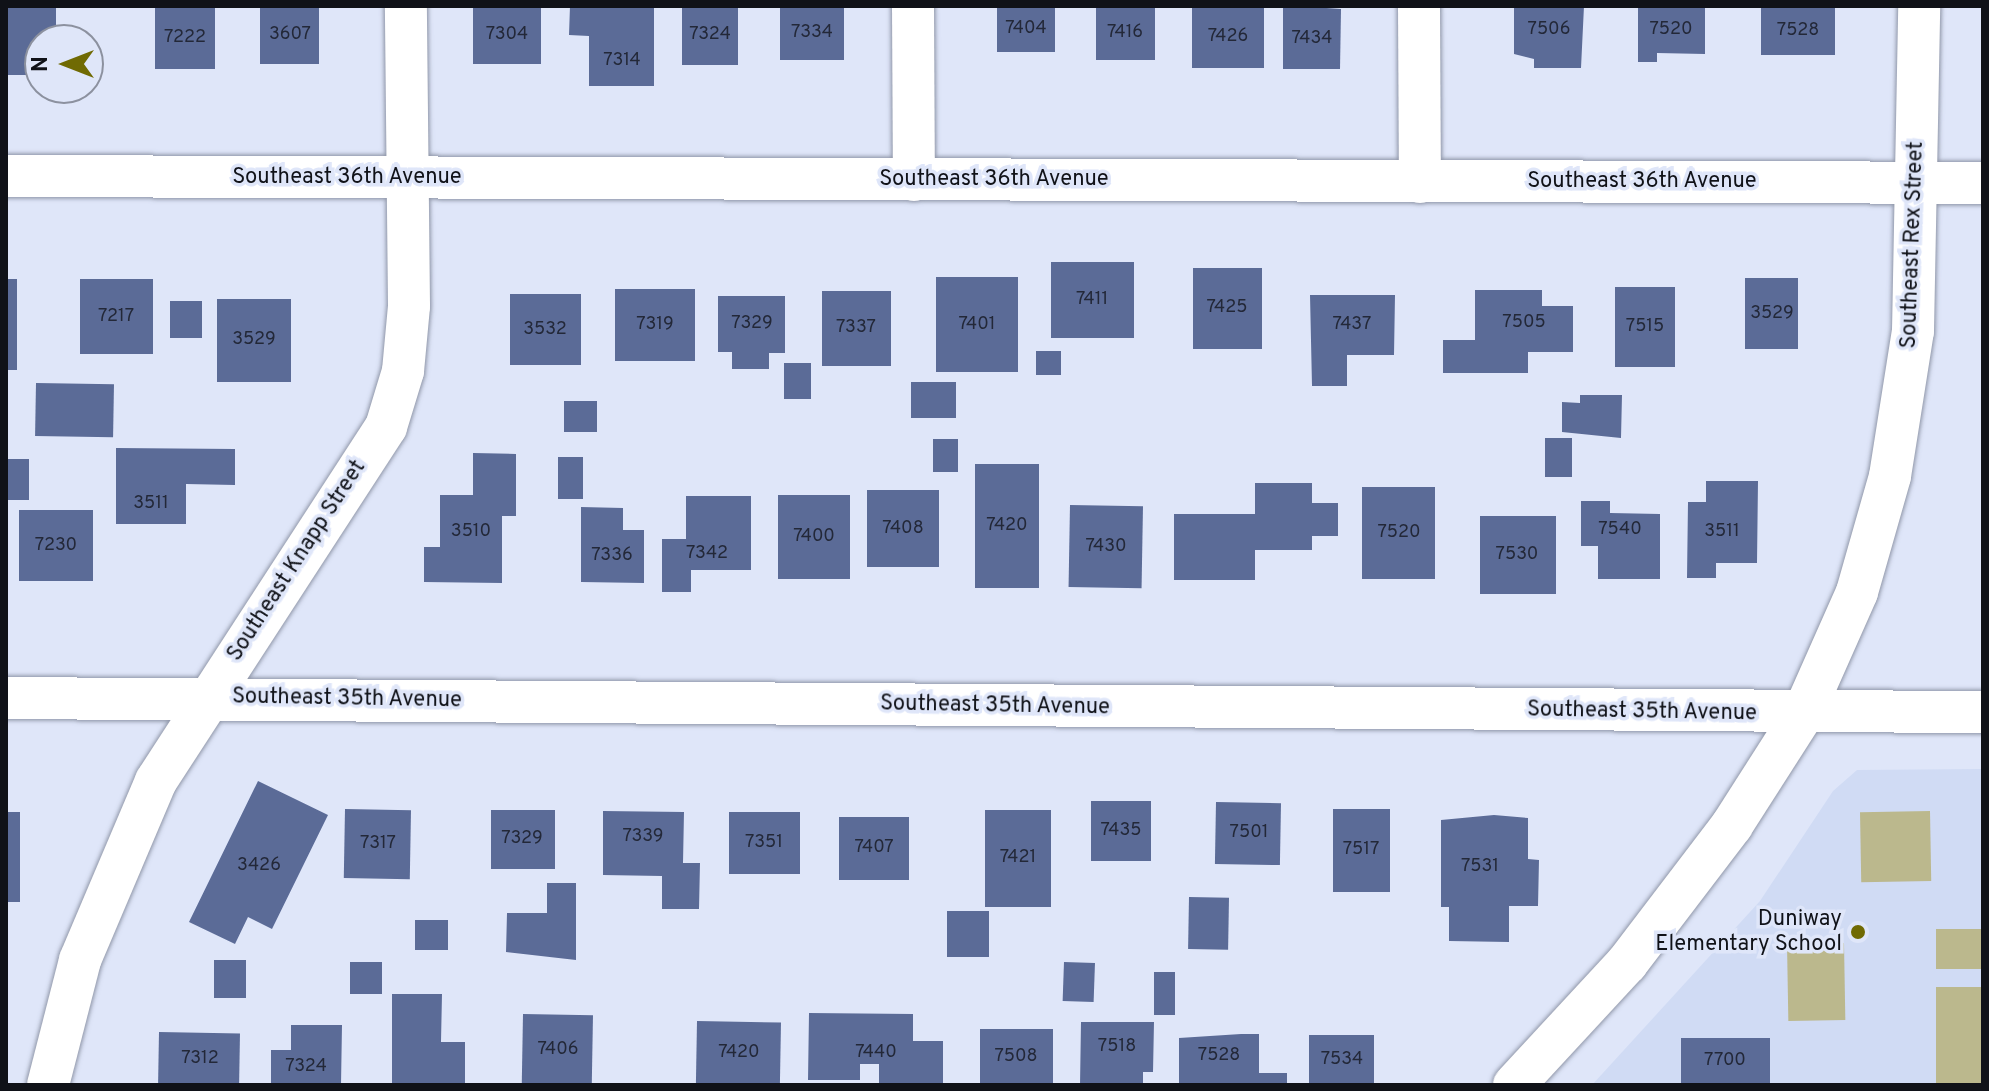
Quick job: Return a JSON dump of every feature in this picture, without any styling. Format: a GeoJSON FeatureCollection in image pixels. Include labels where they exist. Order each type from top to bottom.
{"type":"FeatureCollection","features":[{"type":"Feature","properties":{"kind":"street","name":"Southeast Knapp Street"},"geometry":{"type":"LineString","coordinates":[[48,1085],[105,893],[156,781],[207,698],[386,427],[405,358],[406,6]]}},
{"type":"Feature","properties":{"kind":"street"},"geometry":{"type":"LineString","coordinates":[[913,6],[914,180]]}},
{"type":"Feature","properties":{"kind":"street"},"geometry":{"type":"LineString","coordinates":[[1419,6],[1420,182]]}},
{"type":"Feature","properties":{"kind":"street","name":"Southeast Rex Street"},"geometry":{"type":"LineString","coordinates":[[1514,1085],[1627,963],[1732,825],[1803,714],[1857,592],[1890,476],[1913,331],[1919,6]]}},
{"type":"Feature","properties":{"kind":"street","name":"Southeast 36th Avenue"},"geometry":{"type":"LineString","coordinates":[[6,176],[1983,183]]}},
{"type":"Feature","properties":{"kind":"street","name":"Southeast 35th Avenue"},"geometry":{"type":"LineString","coordinates":[[6,698],[1803,714],[1983,712]]}},
{"type":"Feature","properties":{"kind":"shaded area","name":"Duniway Elementary School"},"geometry":{"type":"Polygon","coordinates":[[[1983,769],[1983,1085],[1592,1085],[1760,901],[1833,791],[1857,770],[1983,769]]]}},
{"type":"Feature","properties":{"kind":"shaded area"},"geometry":{"type":"Polygon","coordinates":[[[1930,811],[1931,881],[1861,882],[1860,812],[1930,811]]]}},
{"type":"Feature","properties":{"kind":"shaded area"},"geometry":{"type":"Polygon","coordinates":[[[1936,929],[1983,929],[1983,969],[1936,969],[1936,929]]]}},
{"type":"Feature","properties":{"kind":"shaded area"},"geometry":{"type":"Polygon","coordinates":[[[1844,943],[1845,1020],[1788,1021],[1787,944],[1844,943]]]}},
{"type":"Feature","properties":{"kind":"shaded area"},"geometry":{"type":"Polygon","coordinates":[[[1936,987],[1983,987],[1983,1085],[1936,1085],[1936,987]]]}},
{"type":"Feature","properties":{"kind":"building"},"geometry":{"type":"Polygon","coordinates":[[[6,6],[56,6],[56,24],[24,24],[24,75],[6,75],[6,6]]]}},
{"type":"Feature","properties":{"kind":"building"},"geometry":{"type":"Polygon","coordinates":[[[155,6],[215,6],[215,69],[155,69],[155,6]]]}},
{"type":"Feature","properties":{"kind":"building"},"geometry":{"type":"Polygon","coordinates":[[[260,6],[319,6],[319,64],[260,64],[260,6]]]}},
{"type":"Feature","properties":{"kind":"building"},"geometry":{"type":"Polygon","coordinates":[[[473,6],[541,6],[541,64],[473,64],[473,6]]]}},
{"type":"Feature","properties":{"kind":"building"},"geometry":{"type":"Polygon","coordinates":[[[570,6],[654,6],[654,86],[589,86],[589,36],[569,35],[570,6]]]}},
{"type":"Feature","properties":{"kind":"building"},"geometry":{"type":"Polygon","coordinates":[[[682,6],[738,6],[738,65],[682,65],[682,6]]]}},
{"type":"Feature","properties":{"kind":"building"},"geometry":{"type":"Polygon","coordinates":[[[780,6],[844,6],[844,60],[780,60],[780,6]]]}},
{"type":"Feature","properties":{"kind":"building"},"geometry":{"type":"Polygon","coordinates":[[[997,6],[1055,6],[1055,52],[997,52],[997,6]]]}},
{"type":"Feature","properties":{"kind":"building"},"geometry":{"type":"Polygon","coordinates":[[[1096,6],[1155,6],[1155,60],[1096,60],[1096,6]]]}},
{"type":"Feature","properties":{"kind":"building"},"geometry":{"type":"Polygon","coordinates":[[[1192,6],[1264,6],[1264,68],[1192,68],[1192,6]]]}},
{"type":"Feature","properties":{"kind":"building"},"geometry":{"type":"Polygon","coordinates":[[[1514,6],[1584,6],[1581,68],[1534,68],[1534,59],[1514,54],[1514,6]]]}},
{"type":"Feature","properties":{"kind":"building"},"geometry":{"type":"Polygon","coordinates":[[[1638,6],[1705,6],[1705,54],[1657,53],[1657,62],[1638,62],[1638,6]]]}},
{"type":"Feature","properties":{"kind":"building"},"geometry":{"type":"Polygon","coordinates":[[[1761,6],[1835,6],[1835,55],[1761,55],[1761,6]]]}},
{"type":"Feature","properties":{"kind":"building"},"geometry":{"type":"Polygon","coordinates":[[[1283,8],[1341,9],[1340,69],[1283,69],[1283,8]]]}},
{"type":"Feature","properties":{"kind":"building"},"geometry":{"type":"Polygon","coordinates":[[[1051,262],[1134,262],[1134,338],[1051,338],[1051,262]]]}},
{"type":"Feature","properties":{"kind":"building"},"geometry":{"type":"Polygon","coordinates":[[[1193,268],[1262,268],[1262,349],[1193,349],[1193,268]]]}},
{"type":"Feature","properties":{"kind":"building"},"geometry":{"type":"Polygon","coordinates":[[[936,277],[1018,277],[1018,372],[936,372],[936,277]]]}},
{"type":"Feature","properties":{"kind":"building"},"geometry":{"type":"Polygon","coordinates":[[[1745,278],[1798,278],[1798,349],[1745,349],[1745,278]]]}},
{"type":"Feature","properties":{"kind":"building"},"geometry":{"type":"Polygon","coordinates":[[[6,279],[17,279],[17,370],[6,370],[6,279]]]}},
{"type":"Feature","properties":{"kind":"building"},"geometry":{"type":"Polygon","coordinates":[[[80,279],[153,279],[153,354],[80,354],[80,279]]]}},
{"type":"Feature","properties":{"kind":"building"},"geometry":{"type":"Polygon","coordinates":[[[1615,287],[1675,287],[1675,367],[1615,367],[1615,287]]]}},
{"type":"Feature","properties":{"kind":"building"},"geometry":{"type":"Polygon","coordinates":[[[615,289],[695,289],[695,361],[615,361],[615,289]]]}},
{"type":"Feature","properties":{"kind":"building"},"geometry":{"type":"Polygon","coordinates":[[[1475,290],[1542,290],[1542,306],[1573,306],[1573,352],[1528,352],[1528,373],[1443,373],[1443,340],[1475,340],[1475,290]]]}},
{"type":"Feature","properties":{"kind":"building"},"geometry":{"type":"Polygon","coordinates":[[[822,291],[891,291],[891,366],[822,366],[822,291]]]}},
{"type":"Feature","properties":{"kind":"building"},"geometry":{"type":"Polygon","coordinates":[[[510,294],[581,294],[581,365],[510,365],[510,294]]]}},
{"type":"Feature","properties":{"kind":"building"},"geometry":{"type":"Polygon","coordinates":[[[1310,295],[1395,295],[1394,355],[1347,355],[1347,386],[1312,386],[1310,295]]]}},
{"type":"Feature","properties":{"kind":"building"},"geometry":{"type":"Polygon","coordinates":[[[718,296],[785,296],[785,353],[769,353],[769,369],[732,369],[732,352],[718,352],[718,296]]]}},
{"type":"Feature","properties":{"kind":"building"},"geometry":{"type":"Polygon","coordinates":[[[217,299],[291,299],[291,382],[217,382],[217,299]]]}},
{"type":"Feature","properties":{"kind":"building"},"geometry":{"type":"Polygon","coordinates":[[[170,301],[202,301],[202,338],[170,338],[170,301]]]}},
{"type":"Feature","properties":{"kind":"building"},"geometry":{"type":"Polygon","coordinates":[[[1036,351],[1061,351],[1061,375],[1036,375],[1036,351]]]}},
{"type":"Feature","properties":{"kind":"building"},"geometry":{"type":"Polygon","coordinates":[[[784,363],[811,363],[811,399],[784,399],[784,363]]]}},
{"type":"Feature","properties":{"kind":"building"},"geometry":{"type":"Polygon","coordinates":[[[911,382],[956,382],[956,418],[911,418],[911,382]]]}},
{"type":"Feature","properties":{"kind":"building"},"geometry":{"type":"Polygon","coordinates":[[[36,383],[114,384],[113,437],[35,436],[36,383]]]}},
{"type":"Feature","properties":{"kind":"building"},"geometry":{"type":"Polygon","coordinates":[[[1580,395],[1622,395],[1621,438],[1562,432],[1562,402],[1580,403],[1580,395]]]}},
{"type":"Feature","properties":{"kind":"building"},"geometry":{"type":"Polygon","coordinates":[[[564,401],[597,401],[597,432],[564,432],[564,401]]]}},
{"type":"Feature","properties":{"kind":"building"},"geometry":{"type":"Polygon","coordinates":[[[1545,438],[1572,438],[1572,477],[1545,477],[1545,438]]]}},
{"type":"Feature","properties":{"kind":"building"},"geometry":{"type":"Polygon","coordinates":[[[933,439],[958,439],[958,472],[933,472],[933,439]]]}},
{"type":"Feature","properties":{"kind":"building"},"geometry":{"type":"Polygon","coordinates":[[[116,448],[235,449],[235,485],[186,484],[186,524],[116,524],[116,448]]]}},
{"type":"Feature","properties":{"kind":"building"},"geometry":{"type":"Polygon","coordinates":[[[473,453],[516,454],[516,516],[502,516],[502,583],[424,582],[424,547],[440,547],[440,495],[473,495],[473,453]]]}},
{"type":"Feature","properties":{"kind":"building"},"geometry":{"type":"Polygon","coordinates":[[[558,457],[583,457],[583,499],[558,499],[558,457]]]}},
{"type":"Feature","properties":{"kind":"building"},"geometry":{"type":"Polygon","coordinates":[[[6,459],[29,459],[29,500],[6,500],[6,459]]]}},
{"type":"Feature","properties":{"kind":"building"},"geometry":{"type":"Polygon","coordinates":[[[975,464],[1039,464],[1039,588],[975,588],[975,464]]]}},
{"type":"Feature","properties":{"kind":"building"},"geometry":{"type":"Polygon","coordinates":[[[1706,481],[1758,481],[1757,563],[1716,563],[1716,578],[1687,578],[1688,502],[1706,502],[1706,481]]]}},
{"type":"Feature","properties":{"kind":"building"},"geometry":{"type":"Polygon","coordinates":[[[1255,483],[1312,483],[1312,503],[1338,503],[1338,536],[1312,536],[1312,550],[1255,550],[1255,580],[1174,580],[1174,514],[1255,514],[1255,483]]]}},
{"type":"Feature","properties":{"kind":"building"},"geometry":{"type":"Polygon","coordinates":[[[1362,487],[1435,487],[1435,579],[1362,579],[1362,487]]]}},
{"type":"Feature","properties":{"kind":"building"},"geometry":{"type":"Polygon","coordinates":[[[867,490],[939,490],[939,567],[867,567],[867,490]]]}},
{"type":"Feature","properties":{"kind":"building"},"geometry":{"type":"Polygon","coordinates":[[[778,495],[850,495],[850,579],[778,579],[778,495]]]}},
{"type":"Feature","properties":{"kind":"building"},"geometry":{"type":"Polygon","coordinates":[[[686,496],[751,496],[751,570],[691,570],[691,592],[662,592],[662,539],[686,539],[686,496]]]}},
{"type":"Feature","properties":{"kind":"building"},"geometry":{"type":"Polygon","coordinates":[[[1581,501],[1610,501],[1610,513],[1660,514],[1660,579],[1598,579],[1598,546],[1581,546],[1581,501]]]}},
{"type":"Feature","properties":{"kind":"building"},"geometry":{"type":"Polygon","coordinates":[[[1070,505],[1143,506],[1142,588],[1069,587],[1070,505]]]}},
{"type":"Feature","properties":{"kind":"building"},"geometry":{"type":"Polygon","coordinates":[[[581,507],[623,508],[623,530],[644,530],[644,583],[581,582],[581,507]]]}},
{"type":"Feature","properties":{"kind":"building"},"geometry":{"type":"Polygon","coordinates":[[[19,510],[93,510],[93,581],[19,581],[19,510]]]}},
{"type":"Feature","properties":{"kind":"building"},"geometry":{"type":"Polygon","coordinates":[[[1480,516],[1556,516],[1556,594],[1480,594],[1480,516]]]}},
{"type":"Feature","properties":{"kind":"building"},"geometry":{"type":"Polygon","coordinates":[[[258,781],[328,815],[272,929],[248,917],[235,944],[189,922],[258,781]]]}},
{"type":"Feature","properties":{"kind":"building"},"geometry":{"type":"Polygon","coordinates":[[[1091,801],[1151,801],[1151,861],[1091,861],[1091,801]]]}},
{"type":"Feature","properties":{"kind":"building"},"geometry":{"type":"Polygon","coordinates":[[[1216,802],[1281,803],[1280,865],[1215,864],[1216,802]]]}},
{"type":"Feature","properties":{"kind":"building"},"geometry":{"type":"Polygon","coordinates":[[[345,809],[411,810],[410,879],[344,878],[345,809]]]}},
{"type":"Feature","properties":{"kind":"building"},"geometry":{"type":"Polygon","coordinates":[[[1333,809],[1390,809],[1390,892],[1333,892],[1333,809]]]}},
{"type":"Feature","properties":{"kind":"building"},"geometry":{"type":"Polygon","coordinates":[[[491,810],[555,810],[555,869],[491,869],[491,810]]]}},
{"type":"Feature","properties":{"kind":"building"},"geometry":{"type":"Polygon","coordinates":[[[985,810],[1051,810],[1051,907],[985,907],[985,810]]]}},
{"type":"Feature","properties":{"kind":"building"},"geometry":{"type":"Polygon","coordinates":[[[603,811],[684,812],[683,863],[700,863],[699,909],[662,909],[662,876],[603,875],[603,811]]]}},
{"type":"Feature","properties":{"kind":"building"},"geometry":{"type":"Polygon","coordinates":[[[6,812],[20,812],[20,902],[6,902],[6,812]]]}},
{"type":"Feature","properties":{"kind":"building"},"geometry":{"type":"Polygon","coordinates":[[[729,812],[800,812],[800,874],[729,874],[729,812]]]}},
{"type":"Feature","properties":{"kind":"building"},"geometry":{"type":"Polygon","coordinates":[[[1494,815],[1528,818],[1528,859],[1539,860],[1538,906],[1509,906],[1509,942],[1449,941],[1449,907],[1441,907],[1441,820],[1494,815]]]}},
{"type":"Feature","properties":{"kind":"building"},"geometry":{"type":"Polygon","coordinates":[[[839,817],[909,817],[909,880],[839,880],[839,817]]]}},
{"type":"Feature","properties":{"kind":"building"},"geometry":{"type":"Polygon","coordinates":[[[547,883],[576,883],[576,960],[506,952],[507,913],[547,913],[547,883]]]}},
{"type":"Feature","properties":{"kind":"building"},"geometry":{"type":"Polygon","coordinates":[[[1189,897],[1229,898],[1228,950],[1188,949],[1189,897]]]}},
{"type":"Feature","properties":{"kind":"building"},"geometry":{"type":"Polygon","coordinates":[[[947,911],[989,911],[989,957],[947,957],[947,911]]]}},
{"type":"Feature","properties":{"kind":"building"},"geometry":{"type":"Polygon","coordinates":[[[415,920],[448,920],[448,950],[415,950],[415,920]]]}},
{"type":"Feature","properties":{"kind":"building"},"geometry":{"type":"Polygon","coordinates":[[[214,960],[246,960],[246,998],[214,998],[214,960]]]}},
{"type":"Feature","properties":{"kind":"building"},"geometry":{"type":"Polygon","coordinates":[[[350,962],[382,962],[382,994],[350,994],[350,962]]]}},
{"type":"Feature","properties":{"kind":"building"},"geometry":{"type":"Polygon","coordinates":[[[1064,962],[1095,963],[1094,1002],[1063,1001],[1064,962]]]}},
{"type":"Feature","properties":{"kind":"building"},"geometry":{"type":"Polygon","coordinates":[[[1154,972],[1175,972],[1175,1015],[1154,1015],[1154,972]]]}},
{"type":"Feature","properties":{"kind":"building"},"geometry":{"type":"Polygon","coordinates":[[[392,994],[442,994],[441,1042],[465,1042],[465,1085],[392,1085],[392,994]]]}},
{"type":"Feature","properties":{"kind":"building"},"geometry":{"type":"Polygon","coordinates":[[[809,1013],[913,1014],[913,1041],[943,1041],[943,1085],[879,1085],[879,1064],[860,1064],[860,1080],[808,1080],[809,1013]]]}},
{"type":"Feature","properties":{"kind":"building"},"geometry":{"type":"Polygon","coordinates":[[[523,1014],[593,1015],[592,1085],[522,1085],[523,1014]]]}},
{"type":"Feature","properties":{"kind":"building"},"geometry":{"type":"Polygon","coordinates":[[[697,1021],[781,1022],[780,1085],[696,1085],[697,1021]]]}},
{"type":"Feature","properties":{"kind":"building"},"geometry":{"type":"Polygon","coordinates":[[[1081,1022],[1154,1022],[1153,1072],[1143,1072],[1143,1085],[1080,1085],[1081,1022]]]}},
{"type":"Feature","properties":{"kind":"building"},"geometry":{"type":"Polygon","coordinates":[[[291,1025],[342,1025],[341,1085],[271,1085],[271,1050],[291,1050],[291,1025]]]}},
{"type":"Feature","properties":{"kind":"building"},"geometry":{"type":"Polygon","coordinates":[[[980,1029],[1053,1029],[1053,1085],[980,1085],[980,1029]]]}},
{"type":"Feature","properties":{"kind":"building"},"geometry":{"type":"Polygon","coordinates":[[[159,1032],[240,1033],[239,1085],[158,1085],[159,1032]]]}},
{"type":"Feature","properties":{"kind":"building"},"geometry":{"type":"Polygon","coordinates":[[[1259,1034],[1259,1073],[1287,1073],[1287,1085],[1179,1085],[1179,1038],[1259,1034]]]}},
{"type":"Feature","properties":{"kind":"building"},"geometry":{"type":"Polygon","coordinates":[[[1309,1035],[1374,1035],[1374,1085],[1309,1085],[1309,1035]]]}},
{"type":"Feature","properties":{"kind":"building"},"geometry":{"type":"Polygon","coordinates":[[[1681,1038],[1770,1038],[1770,1085],[1681,1085],[1681,1038]]]}},
{"type":"Feature","properties":{"kind":"place","name":"Duniway Elementary School"},"geometry":{"type":"Point","coordinates":[1858,932]}}]}
